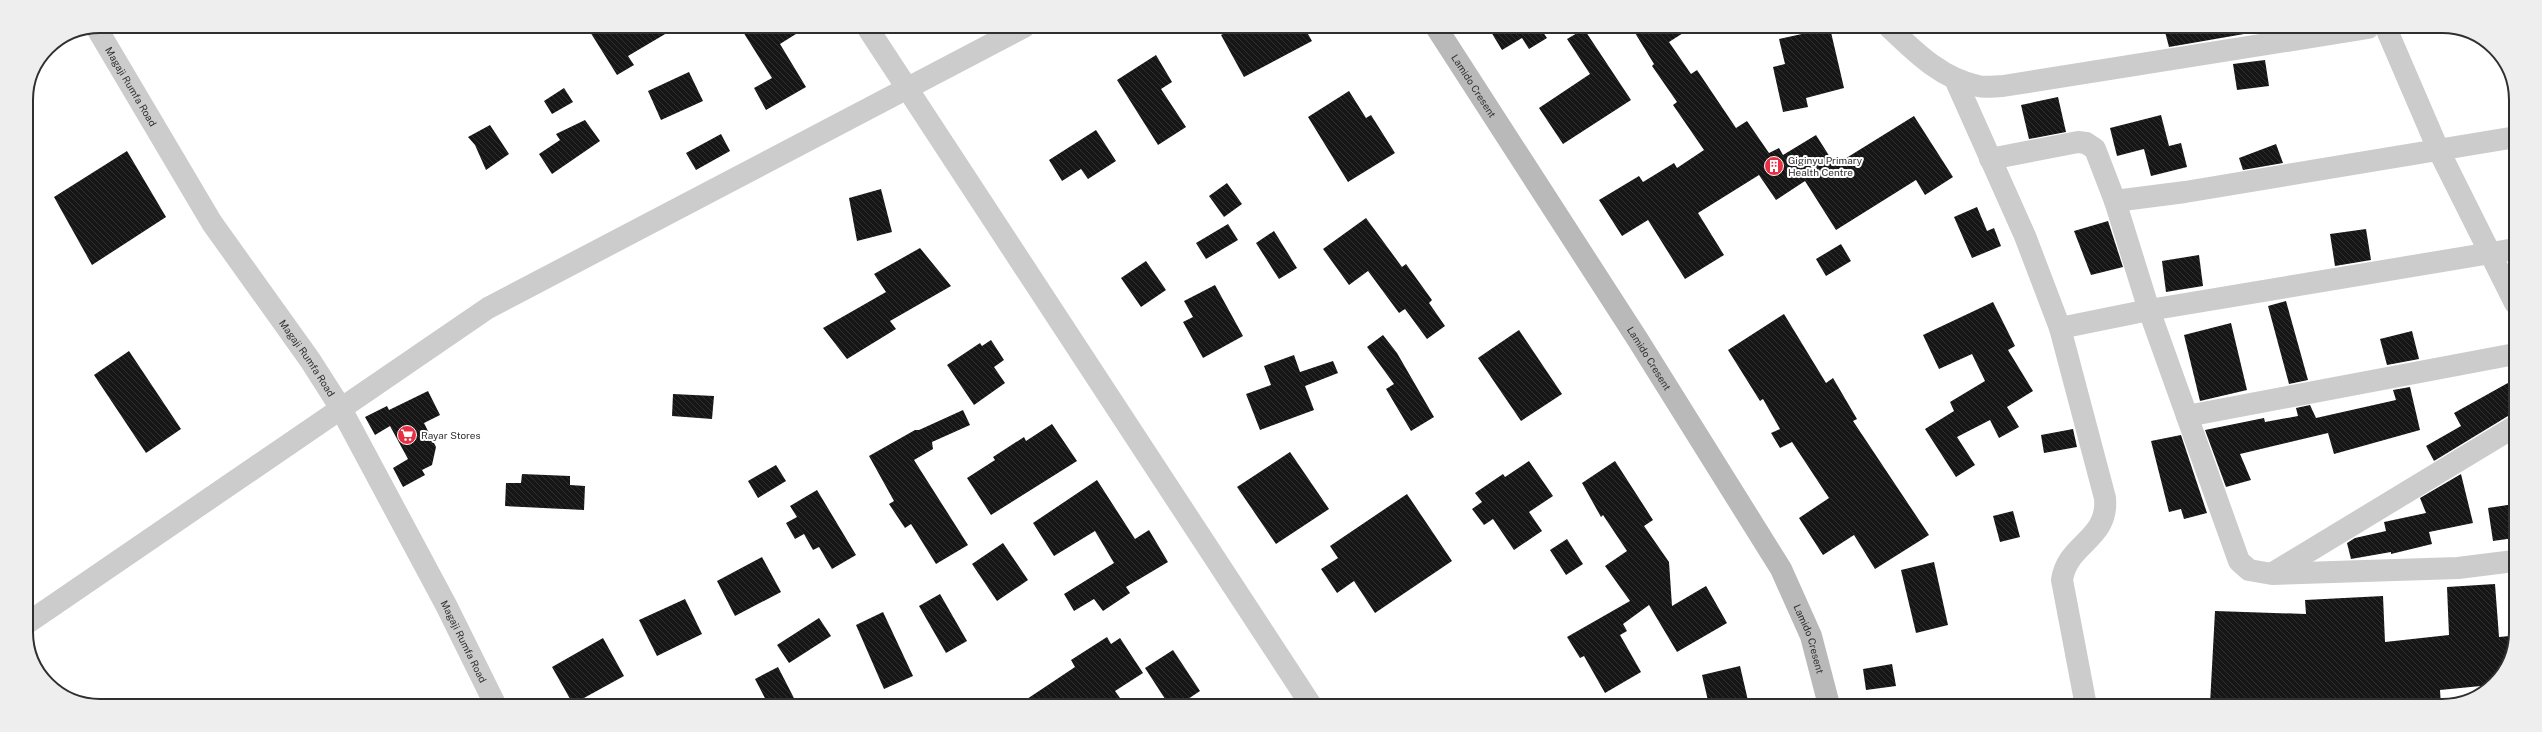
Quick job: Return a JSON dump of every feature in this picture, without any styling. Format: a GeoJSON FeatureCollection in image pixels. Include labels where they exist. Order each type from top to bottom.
{"type":"FeatureCollection","features":[{"type":"Feature","properties":{"kind":"street","name":"Magaji Rumfa Road"},"geometry":{"type":"LineString","coordinates":[[100,33],[212,223],[310,360],[340,407],[446,605],[493,699]]}},
{"type":"Feature","properties":{"kind":"street"},"geometry":{"type":"LineString","coordinates":[[871,33],[1307,699]]}},
{"type":"Feature","properties":{"kind":"street"},"geometry":{"type":"LineString","coordinates":[[33,619],[340,407],[488,308],[907,86],[1012,33]]}},
{"type":"Feature","properties":{"kind":"street","name":"Lamido Cresent"},"geometry":{"type":"LineString","coordinates":[[1440,33],[1638,340],[1781,569],[1811,636],[1827,699]]}},
{"type":"Feature","properties":{"kind":"street"},"geometry":{"type":"LineString","coordinates":[[1895,33],[1919,56],[1955,79],[1978,86],[2003,86],[2337,33]]}},
{"type":"Feature","properties":{"kind":"street"},"geometry":{"type":"LineString","coordinates":[[2388,33],[2438,150],[2509,291]]}},
{"type":"Feature","properties":{"kind":"street"},"geometry":{"type":"LineString","coordinates":[[1955,79],[2025,236],[2060,328],[2104,498],[2106,512],[2102,524],[2066,563],[2062,580],[2085,699]]}},
{"type":"Feature","properties":{"kind":"street"},"geometry":{"type":"LineString","coordinates":[[2115,201],[2509,138]]}},
{"type":"Feature","properties":{"kind":"street"},"geometry":{"type":"LineString","coordinates":[[1990,159],[2078,142],[2086,143],[2095,149],[2115,201],[2149,310],[2240,561],[2249,570],[2272,574],[2458,568],[2509,562]]}},
{"type":"Feature","properties":{"kind":"street"},"geometry":{"type":"LineString","coordinates":[[2060,328],[2149,310],[2509,250]]}},
{"type":"Feature","properties":{"kind":"street"},"geometry":{"type":"LineString","coordinates":[[2187,416],[2509,355]]}},
{"type":"Feature","properties":{"kind":"street"},"geometry":{"type":"LineString","coordinates":[[2272,574],[2509,430]]}},
{"type":"Feature","properties":{"kind":"building"},"geometry":{"type":"Polygon","coordinates":[[[591,33],[667,33],[628,56],[634,65],[617,75],[591,33]]]}},
{"type":"Feature","properties":{"kind":"building"},"geometry":{"type":"Polygon","coordinates":[[[744,33],[797,33],[780,44],[806,87],[766,110],[754,88],[772,78],[744,33]]]}},
{"type":"Feature","properties":{"kind":"building"},"geometry":{"type":"Polygon","coordinates":[[[1224,33],[1307,33],[1312,41],[1244,77],[1221,35],[1224,33]]]}},
{"type":"Feature","properties":{"kind":"building"},"geometry":{"type":"Polygon","coordinates":[[[1492,33],[1544,33],[1547,38],[1529,49],[1522,38],[1502,50],[1492,33]]]}},
{"type":"Feature","properties":{"kind":"building"},"geometry":{"type":"Polygon","coordinates":[[[1577,33],[1587,33],[1631,100],[1563,144],[1539,108],[1590,74],[1567,39],[1577,33]]]}},
{"type":"Feature","properties":{"kind":"building"},"geometry":{"type":"Polygon","coordinates":[[[1635,33],[1683,33],[1669,42],[1691,74],[1697,70],[1736,128],[1747,121],[1769,153],[1779,148],[1783,155],[1816,135],[1835,165],[1914,116],[1953,177],[1925,195],[1916,180],[1836,230],[1805,181],[1776,200],[1759,175],[1698,213],[1724,255],[1685,279],[1648,220],[1622,236],[1599,200],[1639,176],[1643,182],[1674,163],[1677,168],[1704,150],[1673,105],[1677,102],[1652,66],[1654,64],[1635,33]]]}},
{"type":"Feature","properties":{"kind":"building"},"geometry":{"type":"Polygon","coordinates":[[[1806,33],[1831,33],[1844,88],[1806,98],[1808,107],[1783,112],[1773,67],[1785,64],[1779,39],[1806,33]]]}},
{"type":"Feature","properties":{"kind":"building"},"geometry":{"type":"Polygon","coordinates":[[[2165,33],[2244,33],[2244,34],[2169,47],[2165,33]]]}},
{"type":"Feature","properties":{"kind":"building"},"geometry":{"type":"Polygon","coordinates":[[[1156,55],[1172,82],[1161,89],[1186,127],[1158,145],[1117,80],[1156,55]]]}},
{"type":"Feature","properties":{"kind":"building"},"geometry":{"type":"Polygon","coordinates":[[[2265,60],[2269,86],[2237,90],[2233,64],[2265,60]]]}},
{"type":"Feature","properties":{"kind":"building"},"geometry":{"type":"Polygon","coordinates":[[[689,72],[703,101],[661,120],[648,91],[689,72]]]}},
{"type":"Feature","properties":{"kind":"building"},"geometry":{"type":"Polygon","coordinates":[[[564,88],[573,102],[552,114],[544,101],[564,88]]]}},
{"type":"Feature","properties":{"kind":"building"},"geometry":{"type":"Polygon","coordinates":[[[1349,91],[1366,118],[1371,115],[1395,153],[1348,182],[1308,117],[1349,91]]]}},
{"type":"Feature","properties":{"kind":"building"},"geometry":{"type":"Polygon","coordinates":[[[2058,97],[2066,132],[2029,139],[2021,105],[2058,97]]]}},
{"type":"Feature","properties":{"kind":"building"},"geometry":{"type":"Polygon","coordinates":[[[2161,115],[2169,146],[2181,143],[2187,167],[2151,176],[2144,149],[2117,156],[2110,128],[2161,115]]]}},
{"type":"Feature","properties":{"kind":"building"},"geometry":{"type":"Polygon","coordinates":[[[585,120],[600,141],[552,174],[539,154],[560,140],[556,134],[585,120]]]}},
{"type":"Feature","properties":{"kind":"building"},"geometry":{"type":"Polygon","coordinates":[[[490,125],[509,154],[486,170],[475,145],[468,137],[490,125]]]}},
{"type":"Feature","properties":{"kind":"building"},"geometry":{"type":"Polygon","coordinates":[[[1096,130],[1116,161],[1088,179],[1081,169],[1062,181],[1049,160],[1096,130]]]}},
{"type":"Feature","properties":{"kind":"building"},"geometry":{"type":"Polygon","coordinates":[[[721,134],[730,151],[696,170],[686,153],[721,134]]]}},
{"type":"Feature","properties":{"kind":"building"},"geometry":{"type":"Polygon","coordinates":[[[2276,144],[2283,163],[2243,170],[2239,158],[2276,144]]]}},
{"type":"Feature","properties":{"kind":"building"},"geometry":{"type":"Polygon","coordinates":[[[127,151],[166,217],[92,265],[54,197],[127,151]]]}},
{"type":"Feature","properties":{"kind":"building"},"geometry":{"type":"Polygon","coordinates":[[[1227,183],[1242,204],[1224,217],[1209,196],[1227,183]]]}},
{"type":"Feature","properties":{"kind":"building"},"geometry":{"type":"Polygon","coordinates":[[[881,189],[892,232],[857,241],[849,198],[881,189]]]}},
{"type":"Feature","properties":{"kind":"building"},"geometry":{"type":"Polygon","coordinates":[[[1977,207],[1987,231],[1994,228],[2001,246],[1972,258],[1954,217],[1977,207]]]}},
{"type":"Feature","properties":{"kind":"building"},"geometry":{"type":"Polygon","coordinates":[[[1366,218],[1402,267],[1406,264],[1432,300],[1429,303],[1445,326],[1427,339],[1405,309],[1399,313],[1368,271],[1349,285],[1323,249],[1366,218]]]}},
{"type":"Feature","properties":{"kind":"building"},"geometry":{"type":"Polygon","coordinates":[[[2108,221],[2123,267],[2091,275],[2074,231],[2108,221]]]}},
{"type":"Feature","properties":{"kind":"building"},"geometry":{"type":"Polygon","coordinates":[[[1228,224],[1238,240],[1206,259],[1196,243],[1228,224]]]}},
{"type":"Feature","properties":{"kind":"building"},"geometry":{"type":"Polygon","coordinates":[[[2366,229],[2371,260],[2335,266],[2330,234],[2366,229]]]}},
{"type":"Feature","properties":{"kind":"building"},"geometry":{"type":"Polygon","coordinates":[[[1274,231],[1297,268],[1279,279],[1256,243],[1274,231]]]}},
{"type":"Feature","properties":{"kind":"building"},"geometry":{"type":"Polygon","coordinates":[[[1841,244],[1851,261],[1826,276],[1816,259],[1841,244]]]}},
{"type":"Feature","properties":{"kind":"building"},"geometry":{"type":"Polygon","coordinates":[[[920,248],[951,286],[890,321],[896,329],[847,359],[823,328],[886,292],[874,274],[920,248]]]}},
{"type":"Feature","properties":{"kind":"building"},"geometry":{"type":"Polygon","coordinates":[[[2199,255],[2203,286],[2166,292],[2162,261],[2199,255]]]}},
{"type":"Feature","properties":{"kind":"building"},"geometry":{"type":"Polygon","coordinates":[[[1146,261],[1166,290],[1141,307],[1121,278],[1146,261]]]}},
{"type":"Feature","properties":{"kind":"building"},"geometry":{"type":"Polygon","coordinates":[[[1215,285],[1243,336],[1203,358],[1183,322],[1193,317],[1184,301],[1215,285]]]}},
{"type":"Feature","properties":{"kind":"building"},"geometry":{"type":"Polygon","coordinates":[[[2286,301],[2308,380],[2289,384],[2268,306],[2286,301]]]}},
{"type":"Feature","properties":{"kind":"building"},"geometry":{"type":"Polygon","coordinates":[[[1993,302],[2015,346],[2008,350],[2033,391],[2007,407],[2019,427],[1999,438],[1990,420],[1957,437],[1975,465],[1956,477],[1925,429],[1954,411],[1950,402],[1985,381],[1972,354],[1939,369],[1923,335],[1993,302]]]}},
{"type":"Feature","properties":{"kind":"building"},"geometry":{"type":"Polygon","coordinates":[[[1784,314],[1826,383],[1833,378],[1857,419],[1853,421],[1929,535],[1875,569],[1854,535],[1823,555],[1799,518],[1829,498],[1792,442],[1780,448],[1771,433],[1780,429],[1763,399],[1760,401],[1728,350],[1784,314]]]}},
{"type":"Feature","properties":{"kind":"building"},"geometry":{"type":"Polygon","coordinates":[[[2231,323],[2247,390],[2200,401],[2184,335],[2231,323]]]}},
{"type":"Feature","properties":{"kind":"building"},"geometry":{"type":"Polygon","coordinates":[[[1519,330],[1562,394],[1521,421],[1478,358],[1519,330]]]}},
{"type":"Feature","properties":{"kind":"building"},"geometry":{"type":"Polygon","coordinates":[[[2412,331],[2419,359],[2387,365],[2380,339],[2412,331]]]}},
{"type":"Feature","properties":{"kind":"building"},"geometry":{"type":"Polygon","coordinates":[[[1383,335],[1397,353],[1434,417],[1411,431],[1386,389],[1394,384],[1367,347],[1383,335]]]}},
{"type":"Feature","properties":{"kind":"building"},"geometry":{"type":"Polygon","coordinates":[[[991,340],[1004,360],[994,367],[1005,383],[974,405],[947,365],[980,343],[982,346],[991,340]]]}},
{"type":"Feature","properties":{"kind":"building"},"geometry":{"type":"Polygon","coordinates":[[[129,351],[181,429],[146,453],[94,375],[129,351]]]}},
{"type":"Feature","properties":{"kind":"building"},"geometry":{"type":"Polygon","coordinates":[[[1294,355],[1300,372],[1333,361],[1338,373],[1305,386],[1314,410],[1260,430],[1246,394],[1271,385],[1264,366],[1294,355]]]}},
{"type":"Feature","properties":{"kind":"building"},"geometry":{"type":"Polygon","coordinates":[[[2509,382],[2509,416],[2434,461],[2426,446],[2461,426],[2454,413],[2509,382]]]}},
{"type":"Feature","properties":{"kind":"building"},"geometry":{"type":"Polygon","coordinates":[[[2410,387],[2420,430],[2334,454],[2328,433],[2240,454],[2251,480],[2226,487],[2205,430],[2264,418],[2265,422],[2298,416],[2296,408],[2310,405],[2316,418],[2396,400],[2393,390],[2410,387]]]}},
{"type":"Feature","properties":{"kind":"building"},"geometry":{"type":"Polygon","coordinates":[[[428,391],[440,415],[424,423],[436,447],[432,465],[422,470],[425,475],[403,487],[393,468],[408,459],[390,426],[375,435],[365,417],[387,406],[389,410],[428,391]]]}},
{"type":"Feature","properties":{"kind":"building"},"geometry":{"type":"Polygon","coordinates":[[[673,394],[714,396],[712,419],[672,416],[673,394]]]}},
{"type":"Feature","properties":{"kind":"building"},"geometry":{"type":"Polygon","coordinates":[[[963,410],[970,425],[932,442],[933,449],[914,460],[968,545],[936,564],[911,524],[905,528],[889,504],[894,501],[869,456],[915,430],[919,430],[963,410]]]}},
{"type":"Feature","properties":{"kind":"building"},"geometry":{"type":"Polygon","coordinates":[[[1052,424],[1077,461],[991,515],[967,478],[995,460],[993,457],[1024,437],[1026,441],[1052,424]]]}},
{"type":"Feature","properties":{"kind":"building"},"geometry":{"type":"Polygon","coordinates":[[[2073,429],[2077,447],[2044,453],[2041,435],[2073,429]]]}},
{"type":"Feature","properties":{"kind":"building"},"geometry":{"type":"Polygon","coordinates":[[[2181,435],[2207,513],[2184,519],[2181,509],[2169,512],[2151,441],[2181,435]]]}},
{"type":"Feature","properties":{"kind":"building"},"geometry":{"type":"Polygon","coordinates":[[[1290,452],[1329,509],[1276,544],[1237,487],[1290,452]]]}},
{"type":"Feature","properties":{"kind":"building"},"geometry":{"type":"Polygon","coordinates":[[[1529,461],[1553,496],[1529,512],[1542,531],[1514,550],[1493,519],[1484,525],[1472,509],[1482,502],[1475,493],[1503,474],[1505,477],[1529,461]]]}},
{"type":"Feature","properties":{"kind":"building"},"geometry":{"type":"Polygon","coordinates":[[[1615,461],[1653,520],[1644,526],[1669,562],[1672,606],[1706,586],[1727,623],[1677,652],[1649,605],[1623,624],[1627,631],[1620,635],[1641,672],[1605,693],[1584,656],[1580,658],[1567,637],[1630,601],[1605,566],[1627,551],[1603,515],[1601,517],[1582,483],[1615,461]]]}},
{"type":"Feature","properties":{"kind":"building"},"geometry":{"type":"Polygon","coordinates":[[[776,465],[786,481],[758,498],[748,481],[776,465]]]}},
{"type":"Feature","properties":{"kind":"building"},"geometry":{"type":"Polygon","coordinates":[[[522,474],[570,476],[570,485],[585,486],[584,510],[505,506],[506,483],[521,483],[522,474]]]}},
{"type":"Feature","properties":{"kind":"building"},"geometry":{"type":"Polygon","coordinates":[[[2461,474],[2473,523],[2429,532],[2432,544],[2391,554],[2391,552],[2351,559],[2347,543],[2355,538],[2386,531],[2384,522],[2426,513],[2420,498],[2461,474]]]}},
{"type":"Feature","properties":{"kind":"building"},"geometry":{"type":"Polygon","coordinates":[[[1097,480],[1135,539],[1149,530],[1168,562],[1126,587],[1130,593],[1103,611],[1094,599],[1074,611],[1064,594],[1114,563],[1095,531],[1054,556],[1033,523],[1097,480]]]}},
{"type":"Feature","properties":{"kind":"building"},"geometry":{"type":"Polygon","coordinates":[[[817,490],[856,555],[832,569],[819,547],[813,550],[804,534],[795,539],[786,523],[797,517],[790,506],[817,490]]]}},
{"type":"Feature","properties":{"kind":"building"},"geometry":{"type":"Polygon","coordinates":[[[1407,494],[1452,561],[1375,613],[1354,581],[1337,593],[1321,569],[1338,558],[1330,546],[1407,494]]]}},
{"type":"Feature","properties":{"kind":"building"},"geometry":{"type":"Polygon","coordinates":[[[2509,505],[2509,539],[2493,541],[2488,508],[2509,505]]]}},
{"type":"Feature","properties":{"kind":"building"},"geometry":{"type":"Polygon","coordinates":[[[2013,511],[2020,537],[2000,542],[1993,516],[2013,511]]]}},
{"type":"Feature","properties":{"kind":"building"},"geometry":{"type":"Polygon","coordinates":[[[1567,539],[1583,564],[1566,575],[1550,550],[1567,539]]]}},
{"type":"Feature","properties":{"kind":"building"},"geometry":{"type":"Polygon","coordinates":[[[1003,543],[1028,580],[997,601],[972,564],[1003,543]]]}},
{"type":"Feature","properties":{"kind":"building"},"geometry":{"type":"Polygon","coordinates":[[[762,557],[781,592],[735,616],[717,581],[762,557]]]}},
{"type":"Feature","properties":{"kind":"building"},"geometry":{"type":"Polygon","coordinates":[[[1934,562],[1948,625],[1916,633],[1901,570],[1934,562]]]}},
{"type":"Feature","properties":{"kind":"building"},"geometry":{"type":"Polygon","coordinates":[[[2495,584],[2499,637],[2509,636],[2507,650],[2498,669],[2482,686],[2440,690],[2441,699],[2210,699],[2215,611],[2306,614],[2305,600],[2383,596],[2385,642],[2449,635],[2447,587],[2495,584]]]}},
{"type":"Feature","properties":{"kind":"building"},"geometry":{"type":"Polygon","coordinates":[[[940,594],[967,641],[946,653],[919,606],[940,594]]]}},
{"type":"Feature","properties":{"kind":"building"},"geometry":{"type":"Polygon","coordinates":[[[685,599],[702,634],[657,656],[639,620],[685,599]]]}},
{"type":"Feature","properties":{"kind":"building"},"geometry":{"type":"Polygon","coordinates":[[[883,612],[913,676],[884,689],[856,625],[883,612]]]}},
{"type":"Feature","properties":{"kind":"building"},"geometry":{"type":"Polygon","coordinates":[[[819,618],[831,636],[789,663],[777,645],[819,618]]]}},
{"type":"Feature","properties":{"kind":"building"},"geometry":{"type":"Polygon","coordinates":[[[1107,637],[1111,644],[1120,638],[1143,673],[1115,691],[1121,699],[1027,699],[1075,667],[1071,660],[1107,637]]]}},
{"type":"Feature","properties":{"kind":"building"},"geometry":{"type":"Polygon","coordinates":[[[603,638],[624,676],[582,699],[570,699],[552,667],[603,638]]]}},
{"type":"Feature","properties":{"kind":"building"},"geometry":{"type":"Polygon","coordinates":[[[1173,650],[1200,691],[1188,699],[1165,699],[1145,668],[1173,650]]]}},
{"type":"Feature","properties":{"kind":"building"},"geometry":{"type":"Polygon","coordinates":[[[1892,664],[1896,686],[1866,690],[1863,669],[1892,664]]]}},
{"type":"Feature","properties":{"kind":"building"},"geometry":{"type":"Polygon","coordinates":[[[1740,666],[1748,699],[1708,699],[1702,675],[1740,666]]]}},
{"type":"Feature","properties":{"kind":"building"},"geometry":{"type":"Polygon","coordinates":[[[778,667],[794,699],[765,699],[755,679],[778,667]]]}},
{"type":"Feature","properties":{"kind":"place","name":"Giginyu Primary Health Centre"},"geometry":{"type":"Point","coordinates":[1774,166]}},
{"type":"Feature","properties":{"kind":"place","name":"Rayar Stores"},"geometry":{"type":"Point","coordinates":[407,435]}}]}
